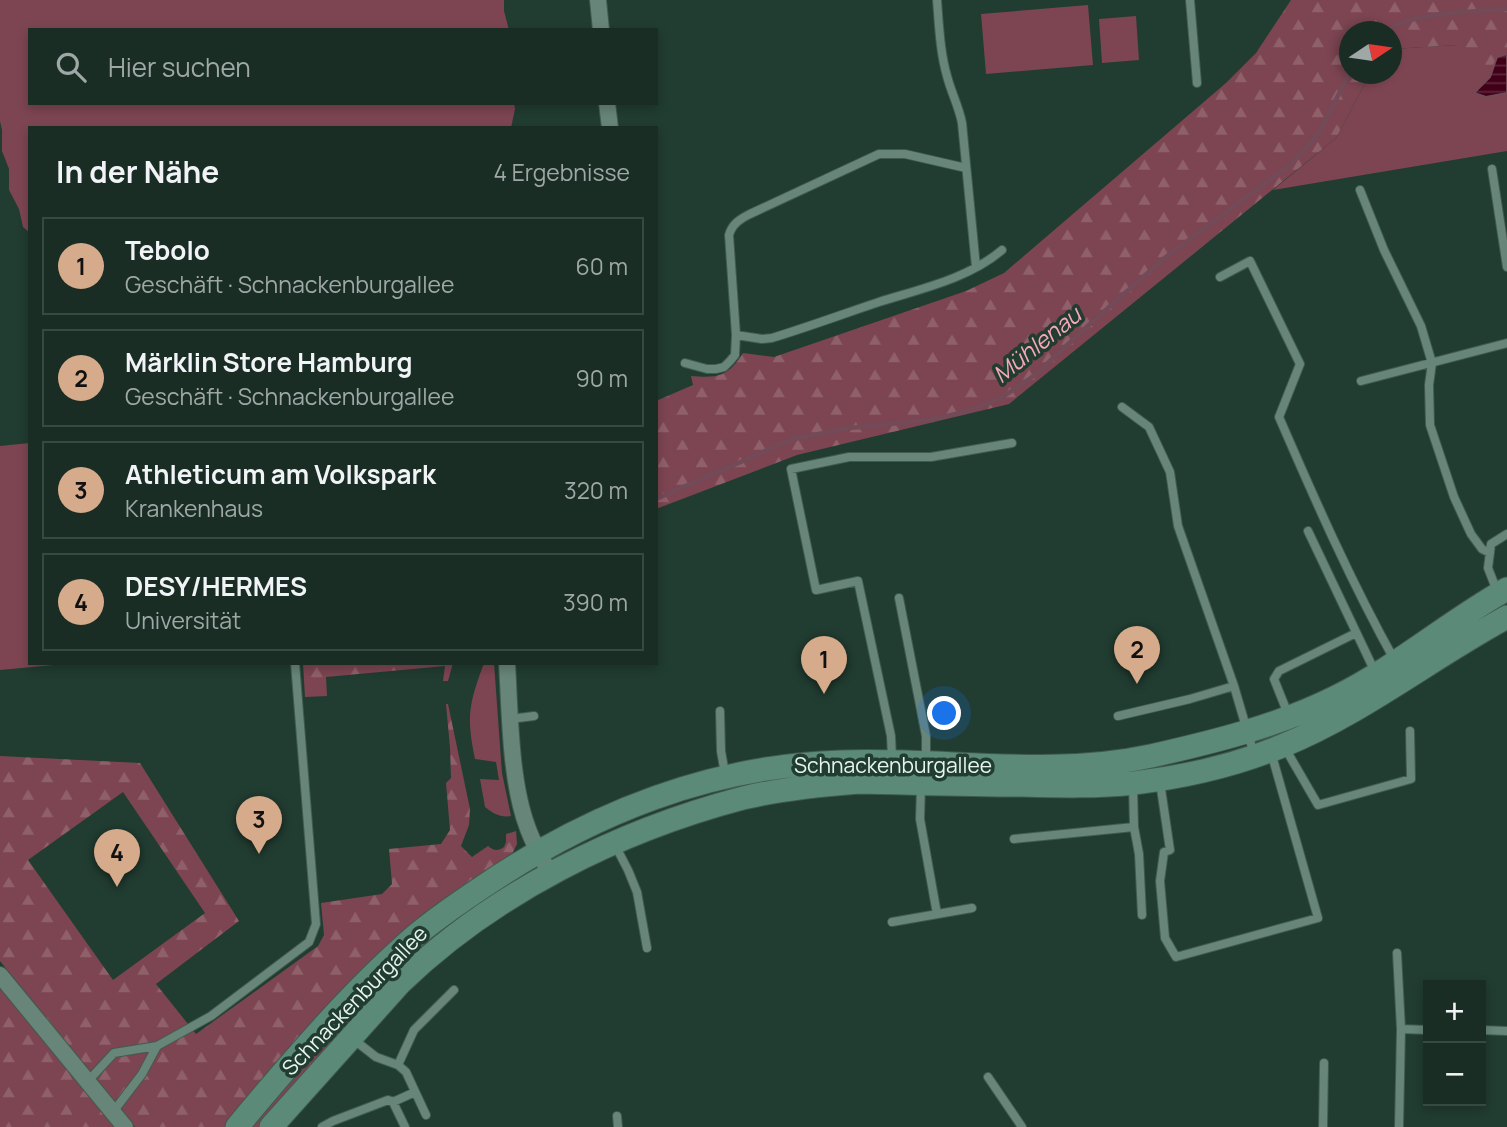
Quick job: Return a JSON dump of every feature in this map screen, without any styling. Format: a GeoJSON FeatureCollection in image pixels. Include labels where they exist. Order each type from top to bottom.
{"type":"FeatureCollection","features":[{"type":"Feature","properties":{"kind":"main road","name":"Schnackenburgallee"},"geometry":{"type":"LineString","coordinates":[[271,1127],[410,974],[453,937],[533,884],[614,844],[682,817],[773,792],[924,773],[1108,763],[1153,755],[1248,731],[1289,718],[1338,696],[1386,668],[1503,591]]}},
{"type":"Feature","properties":{"kind":"main road","name":"Schnackenburgallee"},"geometry":{"type":"LineString","coordinates":[[237,1127],[330,1021],[412,938],[537,851],[592,823],[653,798],[726,777],[779,767],[839,762],[892,761],[924,773],[1079,786],[1160,779],[1218,766],[1270,750],[1326,725],[1507,617]]}},
{"type":"Feature","properties":{"kind":"street"},"geometry":{"type":"LineString","coordinates":[[598,0],[601,28]]}},
{"type":"Feature","properties":{"kind":"street"},"geometry":{"type":"LineString","coordinates":[[607,105],[610,126]]}},
{"type":"Feature","properties":{"kind":"street"},"geometry":{"type":"LineString","coordinates":[[506,665],[515,778],[519,797],[537,851],[551,875]]}},
{"type":"Feature","properties":{"kind":"street"},"geometry":{"type":"LineString","coordinates":[[0,975],[125,1127]]}},
{"type":"Feature","properties":{"kind":"lane"},"geometry":{"type":"LineString","coordinates":[[937,0],[947,79],[962,123],[976,267]]}},
{"type":"Feature","properties":{"kind":"lane"},"geometry":{"type":"LineString","coordinates":[[1190,0],[1197,83]]}},
{"type":"Feature","properties":{"kind":"lane"},"geometry":{"type":"LineString","coordinates":[[685,363],[716,369],[724,366],[735,355],[729,235],[737,222],[761,208],[879,154],[905,154],[966,168]]}},
{"type":"Feature","properties":{"kind":"lane"},"geometry":{"type":"LineString","coordinates":[[1492,169],[1507,267]]}},
{"type":"Feature","properties":{"kind":"lane"},"geometry":{"type":"LineString","coordinates":[[1360,190],[1384,250],[1421,326],[1432,363],[1430,425],[1454,497],[1471,534],[1482,549],[1490,552]]}},
{"type":"Feature","properties":{"kind":"lane"},"geometry":{"type":"LineString","coordinates":[[736,335],[772,338],[946,280],[976,267],[1002,250]]}},
{"type":"Feature","properties":{"kind":"lane"},"geometry":{"type":"LineString","coordinates":[[1220,277],[1250,261],[1300,364],[1279,417],[1325,523],[1372,620],[1386,668]]}},
{"type":"Feature","properties":{"kind":"lane"},"geometry":{"type":"LineString","coordinates":[[1361,381],[1507,344]]}},
{"type":"Feature","properties":{"kind":"lane"},"geometry":{"type":"LineString","coordinates":[[1122,407],[1149,427],[1170,472],[1178,526],[1248,731],[1270,750],[1318,805],[1411,779],[1410,731]]}},
{"type":"Feature","properties":{"kind":"lane"},"geometry":{"type":"LineString","coordinates":[[892,761],[891,736],[858,581],[816,590],[791,469],[849,457],[931,457],[1012,443]]}},
{"type":"Feature","properties":{"kind":"lane"},"geometry":{"type":"LineString","coordinates":[[1308,531],[1356,633],[1386,668]]}},
{"type":"Feature","properties":{"kind":"lane"},"geometry":{"type":"LineString","coordinates":[[1503,591],[1488,568],[1491,544],[1507,534]]}},
{"type":"Feature","properties":{"kind":"lane"},"geometry":{"type":"LineString","coordinates":[[900,598],[926,736],[920,819],[937,914]]}},
{"type":"Feature","properties":{"kind":"lane"},"geometry":{"type":"LineString","coordinates":[[1289,718],[1274,679],[1279,671],[1356,633]]}},
{"type":"Feature","properties":{"kind":"lane"},"geometry":{"type":"LineString","coordinates":[[88,1081],[114,1053],[157,1046],[211,1016],[309,942],[313,935],[316,924],[295,665]]}},
{"type":"Feature","properties":{"kind":"lane"},"geometry":{"type":"LineString","coordinates":[[1118,716],[1190,699],[1234,685]]}},
{"type":"Feature","properties":{"kind":"lane"},"geometry":{"type":"LineString","coordinates":[[720,711],[721,751],[726,777]]}},
{"type":"Feature","properties":{"kind":"lane"},"geometry":{"type":"LineString","coordinates":[[510,719],[534,716]]}},
{"type":"Feature","properties":{"kind":"lane"},"geometry":{"type":"LineString","coordinates":[[1160,779],[1170,849],[1164,852],[1160,881],[1165,938],[1176,957],[1318,918],[1270,750]]}},
{"type":"Feature","properties":{"kind":"lane"},"geometry":{"type":"LineString","coordinates":[[1133,783],[1142,915]]}},
{"type":"Feature","properties":{"kind":"lane"},"geometry":{"type":"LineString","coordinates":[[1014,839],[1134,827]]}},
{"type":"Feature","properties":{"kind":"lane"},"geometry":{"type":"LineString","coordinates":[[614,844],[637,892],[647,948]]}},
{"type":"Feature","properties":{"kind":"lane"},"geometry":{"type":"LineString","coordinates":[[892,922],[972,908]]}},
{"type":"Feature","properties":{"kind":"lane"},"geometry":{"type":"LineString","coordinates":[[1397,953],[1401,1029],[1399,1127]]}},
{"type":"Feature","properties":{"kind":"lane"},"geometry":{"type":"LineString","coordinates":[[398,1065],[414,1030],[454,990]]}},
{"type":"Feature","properties":{"kind":"lane"},"geometry":{"type":"LineString","coordinates":[[1401,1029],[1423,1030]]}},
{"type":"Feature","properties":{"kind":"lane"},"geometry":{"type":"LineString","coordinates":[[1486,1030],[1507,1031]]}},
{"type":"Feature","properties":{"kind":"lane"},"geometry":{"type":"LineString","coordinates":[[351,1037],[376,1057],[398,1065],[406,1072],[426,1115]]}},
{"type":"Feature","properties":{"kind":"lane"},"geometry":{"type":"LineString","coordinates":[[113,1112],[142,1074],[157,1046]]}},
{"type":"Feature","properties":{"kind":"lane"},"geometry":{"type":"LineString","coordinates":[[1323,1127],[1324,1063]]}},
{"type":"Feature","properties":{"kind":"lane"},"geometry":{"type":"LineString","coordinates":[[988,1077],[1022,1127]]}},
{"type":"Feature","properties":{"kind":"lane"},"geometry":{"type":"LineString","coordinates":[[322,1127],[385,1100],[393,1102],[415,1092]]}},
{"type":"Feature","properties":{"kind":"lane"},"geometry":{"type":"LineString","coordinates":[[393,1102],[405,1127]]}},
{"type":"Feature","properties":{"kind":"lane"},"geometry":{"type":"LineString","coordinates":[[617,1116],[618,1127]]}},
{"type":"Feature","properties":{"kind":"green space"},"geometry":{"type":"Polygon","coordinates":[[[0,0],[504,0],[508,28],[28,28],[28,105],[514,105],[511,126],[28,126],[28,231],[23,227],[19,209],[9,190],[9,169],[2,151],[0,0]]]}},
{"type":"Feature","properties":{"kind":"green space"},"geometry":{"type":"Polygon","coordinates":[[[1291,0],[1507,0],[1507,68],[1459,65],[1457,45],[1402,48],[1402,21],[1339,21],[1339,84],[1365,84],[1336,138],[1009,404],[797,455],[658,508],[658,400],[693,385],[691,376],[722,374],[732,367],[743,353],[774,357],[966,291],[1004,273],[1226,83],[1256,53],[1291,0]]]}},
{"type":"Feature","properties":{"kind":"green space"},"geometry":{"type":"Polygon","coordinates":[[[1088,5],[1093,65],[986,74],[981,14],[1088,5]]]}},
{"type":"Feature","properties":{"kind":"green space"},"geometry":{"type":"Polygon","coordinates":[[[1136,16],[1139,60],[1102,63],[1099,19],[1136,16]]]}},
{"type":"Feature","properties":{"kind":"green space"},"geometry":{"type":"Polygon","coordinates":[[[1457,45],[1507,68],[1507,151],[1273,190],[1336,138],[1365,84],[1402,84],[1402,48],[1457,45]]]}},
{"type":"Feature","properties":{"kind":"green space"},"geometry":{"type":"Polygon","coordinates":[[[28,443],[28,665],[54,665],[0,670],[0,446],[28,443]]]}},
{"type":"Feature","properties":{"kind":"green space"},"geometry":{"type":"Polygon","coordinates":[[[303,665],[452,665],[448,681],[443,681],[445,666],[326,677],[327,696],[305,697],[303,665]]]}},
{"type":"Feature","properties":{"kind":"green space"},"geometry":{"type":"Polygon","coordinates":[[[483,665],[494,665],[502,773],[511,816],[497,814],[485,807],[480,779],[499,780],[496,762],[475,759],[470,710],[483,665]]]}},
{"type":"Feature","properties":{"kind":"green space"},"geometry":{"type":"Polygon","coordinates":[[[446,704],[470,809],[469,825],[461,846],[472,857],[488,846],[498,850],[504,847],[506,834],[516,831],[517,844],[512,854],[284,1058],[225,1127],[135,1127],[0,961],[0,756],[140,763],[239,921],[156,984],[196,1034],[318,946],[324,935],[321,903],[382,894],[392,884],[389,849],[441,844],[450,830],[446,783],[451,778],[446,704]],[[123,792],[28,860],[113,980],[205,913],[123,792]]]}},
{"type":"Feature","properties":{"kind":"green space"},"geometry":{"type":"Polygon","coordinates":[[[384,977],[387,979],[375,992],[368,1006],[262,1127],[246,1127],[384,977]]]}},
{"type":"Feature","properties":{"kind":"green space"},"geometry":{"type":"Polygon","coordinates":[[[0,986],[115,1127],[0,1127],[0,986]]]}},
{"type":"Feature","properties":{"kind":"shaded area"},"geometry":{"type":"Polygon","coordinates":[[[1507,54],[1507,93],[1486,97],[1474,93],[1490,77],[1497,57],[1507,54]]]}},
{"type":"Feature","properties":{"kind":"waterway","name":"Mühlenau"},"geometry":{"type":"LineString","coordinates":[[1402,22],[1460,12],[1507,9]]}},
{"type":"Feature","properties":{"kind":"waterway","name":"Mühlenau"},"geometry":{"type":"LineString","coordinates":[[658,498],[793,439],[850,428],[928,420],[965,412],[1001,398],[1035,375],[1167,256],[1291,164],[1319,133],[1344,84]]}},
{"type":"Feature","properties":{"kind":"place","name":"Märklin Store Hamburg"},"geometry":{"type":"Point","coordinates":[1137,684]}},
{"type":"Feature","properties":{"kind":"place","name":"Tebolo"},"geometry":{"type":"Point","coordinates":[824,694]}},
{"type":"Feature","properties":{"kind":"place","name":"Athleticum am Volkspark"},"geometry":{"type":"Point","coordinates":[259,854]}},
{"type":"Feature","properties":{"kind":"place","name":"DESY/HERMES"},"geometry":{"type":"Point","coordinates":[117,887]}}]}
